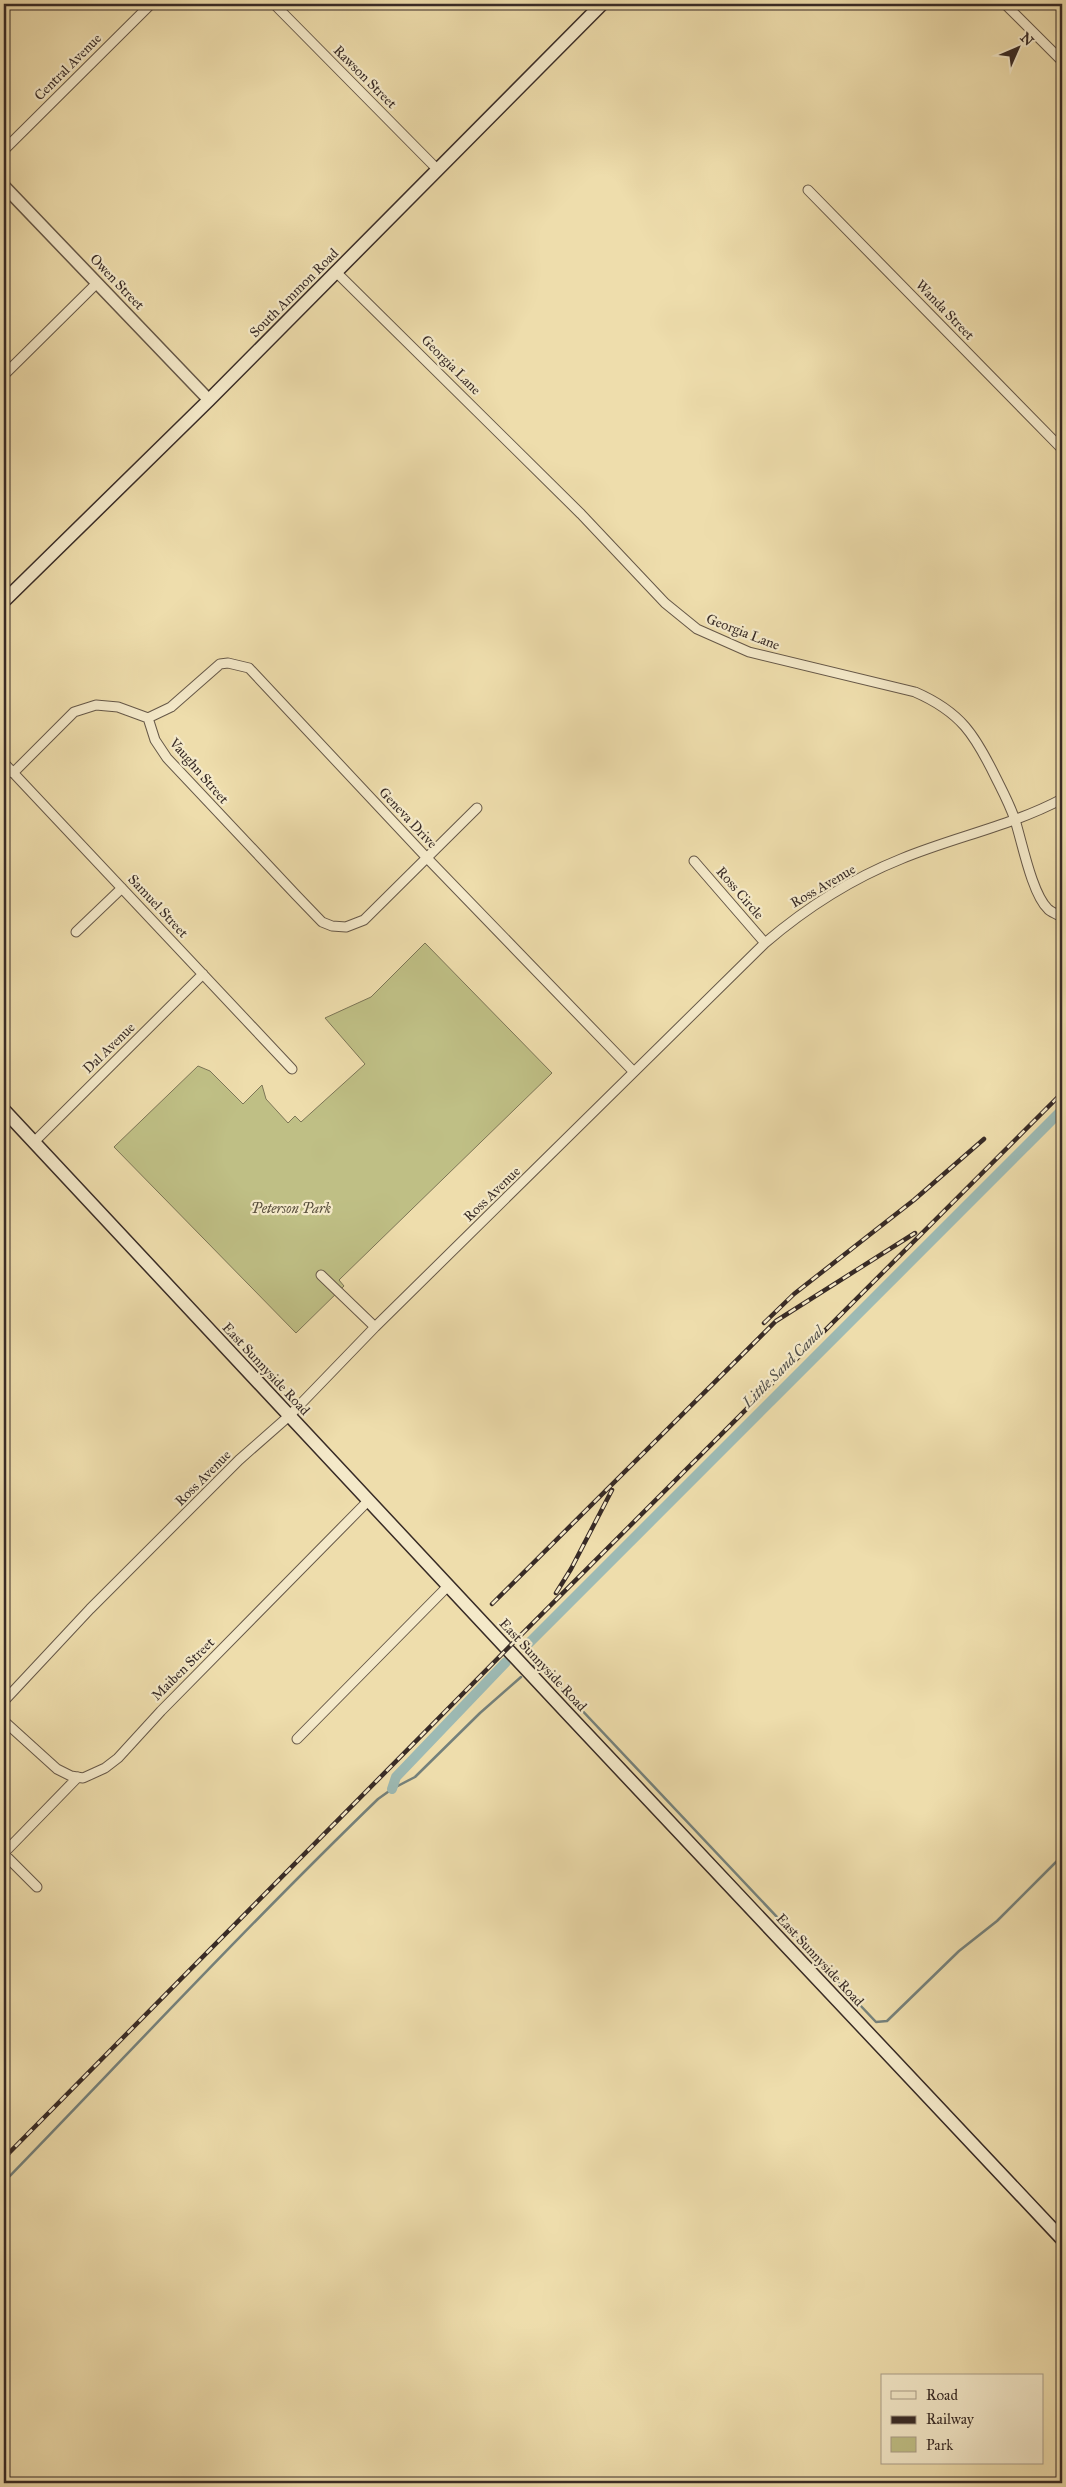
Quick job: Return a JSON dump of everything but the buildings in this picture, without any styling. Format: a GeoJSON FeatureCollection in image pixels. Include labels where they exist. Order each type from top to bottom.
{"type":"FeatureCollection","features":[{"type":"Feature","properties":{"kind":"main road","name":"South Ammon Road"},"geometry":{"type":"LineString","coordinates":[[4,601],[209,400],[602,4]]}},
{"type":"Feature","properties":{"kind":"main road","name":"East Sunnyside Road"},"geometry":{"type":"LineString","coordinates":[[4,1110],[368,1501],[1062,2239]]}},
{"type":"Feature","properties":{"kind":"street","name":"Central Avenue"},"geometry":{"type":"LineString","coordinates":[[4,150],[151,4]]}},
{"type":"Feature","properties":{"kind":"street","name":"Rawson Street"},"geometry":{"type":"LineString","coordinates":[[274,4],[438,170]]}},
{"type":"Feature","properties":{"kind":"street"},"geometry":{"type":"LineString","coordinates":[[1005,4],[1062,61]]}},
{"type":"Feature","properties":{"kind":"street","name":"Owen Street"},"geometry":{"type":"LineString","coordinates":[[4,186],[209,400]]}},
{"type":"Feature","properties":{"kind":"street","name":"Wanda Street"},"geometry":{"type":"LineString","coordinates":[[808,190],[1062,450]]}},
{"type":"Feature","properties":{"kind":"street","name":"Georgia Lane"},"geometry":{"type":"LineString","coordinates":[[336,272],[595,528],[665,603],[691,625],[717,639],[749,652],[897,688],[936,701],[972,734],[984,751],[1015,820],[1039,895],[1048,909],[1061,917]]}},
{"type":"Feature","properties":{"kind":"street"},"geometry":{"type":"LineString","coordinates":[[4,375],[97,283]]}},
{"type":"Feature","properties":{"kind":"street","name":"Geneva Drive"},"geometry":{"type":"LineString","coordinates":[[148,718],[171,707],[220,664],[228,663],[249,668],[427,858],[634,1071]]}},
{"type":"Feature","properties":{"kind":"street"},"geometry":{"type":"LineString","coordinates":[[13,773],[74,712],[96,705],[118,707],[148,718]]}},
{"type":"Feature","properties":{"kind":"street","name":"Vaughn Street"},"geometry":{"type":"LineString","coordinates":[[148,718],[155,740],[167,758],[322,922],[332,926],[346,927],[364,920],[427,858]]}},
{"type":"Feature","properties":{"kind":"street","name":"Samuel Street"},"geometry":{"type":"LineString","coordinates":[[4,763],[292,1069]]}},
{"type":"Feature","properties":{"kind":"street","name":"Ross Avenue"},"geometry":{"type":"LineString","coordinates":[[4,1701],[90,1609],[239,1460],[289,1416],[375,1327],[564,1143],[634,1071],[765,943],[801,912],[900,859],[1015,820],[1062,799]]}},
{"type":"Feature","properties":{"kind":"street"},"geometry":{"type":"LineString","coordinates":[[427,858],[476,808]]}},
{"type":"Feature","properties":{"kind":"street","name":"Ross Circle"},"geometry":{"type":"LineString","coordinates":[[694,861],[765,943]]}},
{"type":"Feature","properties":{"kind":"street"},"geometry":{"type":"LineString","coordinates":[[76,932],[122,888]]}},
{"type":"Feature","properties":{"kind":"street","name":"Dal Avenue"},"geometry":{"type":"LineString","coordinates":[[34,1142],[203,974]]}},
{"type":"Feature","properties":{"kind":"street"},"geometry":{"type":"LineString","coordinates":[[321,1275],[375,1327]]}},
{"type":"Feature","properties":{"kind":"street","name":"Maiben Street"},"geometry":{"type":"LineString","coordinates":[[78,1777],[83,1778],[94,1775],[118,1758],[161,1711],[368,1501]]}},
{"type":"Feature","properties":{"kind":"street"},"geometry":{"type":"LineString","coordinates":[[297,1740],[448,1586]]}},
{"type":"Feature","properties":{"kind":"street"},"geometry":{"type":"LineString","coordinates":[[4,1721],[57,1770],[78,1777],[4,1853],[37,1887]]}},
{"type":"Feature","properties":{"kind":"green space","name":"Peterson Park"},"geometry":{"type":"Polygon","coordinates":[[[425,943],[552,1073],[339,1280],[344,1286],[296,1333],[114,1147],[198,1066],[210,1071],[243,1104],[262,1085],[266,1099],[288,1123],[295,1116],[301,1122],[365,1064],[325,1018],[371,997],[425,943]]]}},
{"type":"Feature","properties":{"kind":"waterway","name":"Little Sand Canal"},"geometry":{"type":"LineString","coordinates":[[525,1647],[1062,1110]]}},
{"type":"Feature","properties":{"kind":"waterway"},"geometry":{"type":"LineString","coordinates":[[392,1789],[396,1777],[506,1662]]}},
{"type":"Feature","properties":{"kind":"waterway"},"geometry":{"type":"LineString","coordinates":[[533,1666],[537,1664],[543,1669],[876,2022],[887,2021],[959,1951],[997,1921],[1062,1856]]}},
{"type":"Feature","properties":{"kind":"waterway"},"geometry":{"type":"LineString","coordinates":[[4,2182],[236,1941],[378,1799],[415,1777],[480,1713],[521,1677]]}},
{"type":"Feature","properties":{"kind":"railway"},"geometry":{"type":"LineString","coordinates":[[4,2158],[507,1649],[1062,1093]]}},
{"type":"Feature","properties":{"kind":"railway"},"geometry":{"type":"LineString","coordinates":[[764,1323],[794,1294],[914,1200],[984,1139]]}},
{"type":"Feature","properties":{"kind":"railway"},"geometry":{"type":"LineString","coordinates":[[492,1604],[776,1321],[915,1233]]}},
{"type":"Feature","properties":{"kind":"railway"},"geometry":{"type":"LineString","coordinates":[[556,1593],[571,1569],[612,1490]]}}]}
